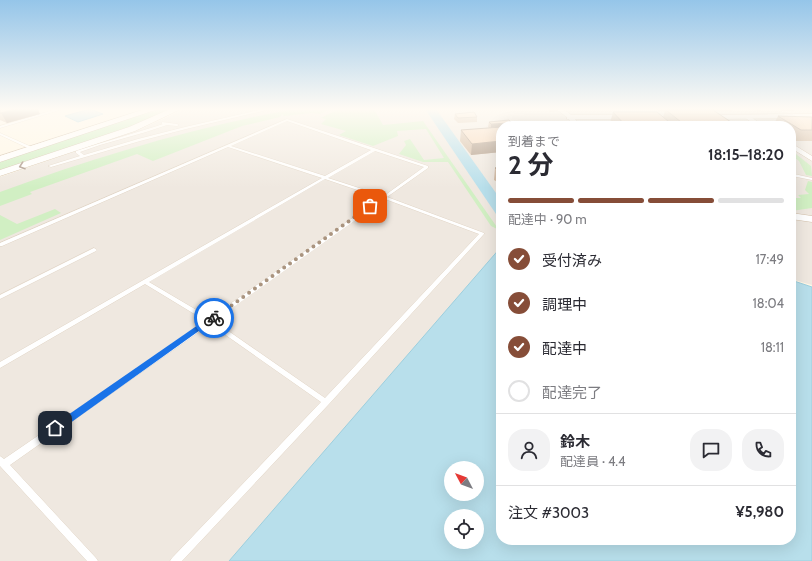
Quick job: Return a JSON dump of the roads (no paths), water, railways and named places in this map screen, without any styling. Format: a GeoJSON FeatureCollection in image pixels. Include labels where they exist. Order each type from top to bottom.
{"type":"FeatureCollection","features":[{"type":"Feature","properties":{"kind":"street"},"geometry":{"type":"LineString","coordinates":[[0,159],[73,135]]}},
{"type":"Feature","properties":{"kind":"street"},"geometry":{"type":"LineString","coordinates":[[0,173],[120,135]]}},
{"type":"Feature","properties":{"kind":"street"},"geometry":{"type":"LineString","coordinates":[[796,148],[812,159]]}},
{"type":"Feature","properties":{"kind":"street"},"geometry":{"type":"LineString","coordinates":[[796,217],[812,219]]}},
{"type":"Feature","properties":{"kind":"lane"},"geometry":{"type":"LineString","coordinates":[[3,135],[33,148]]}},
{"type":"Feature","properties":{"kind":"lane"},"geometry":{"type":"LineString","coordinates":[[83,156],[77,152],[121,135]]}},
{"type":"Feature","properties":{"kind":"lane"},"geometry":{"type":"LineString","coordinates":[[130,135],[138,140]]}},
{"type":"Feature","properties":{"kind":"lane"},"geometry":{"type":"LineString","coordinates":[[50,166],[157,135]]}},
{"type":"Feature","properties":{"kind":"lane"},"geometry":{"type":"LineString","coordinates":[[0,245],[254,135]]}},
{"type":"Feature","properties":{"kind":"lane"},"geometry":{"type":"LineString","coordinates":[[93,561],[2,462],[210,321],[382,197],[427,167],[333,135]]}},
{"type":"Feature","properties":{"kind":"lane"},"geometry":{"type":"LineString","coordinates":[[175,561],[326,402],[482,234],[382,197],[230,146]]}},
{"type":"Feature","properties":{"kind":"lane"},"geometry":{"type":"LineString","coordinates":[[0,365],[375,149]]}},
{"type":"Feature","properties":{"kind":"lane"},"geometry":{"type":"LineString","coordinates":[[796,176],[812,179]]}},
{"type":"Feature","properties":{"kind":"lane"},"geometry":{"type":"LineString","coordinates":[[0,297],[94,250]]}},
{"type":"Feature","properties":{"kind":"lane"},"geometry":{"type":"LineString","coordinates":[[144,282],[210,321],[326,402]]}},
{"type":"Feature","properties":{"kind":"water"},"geometry":{"type":"Polygon","coordinates":[[[496,253],[496,545],[796,545],[796,282],[812,287],[812,561],[229,561],[496,253]]]}},
{"type":"Feature","properties":{"kind":"waterway"},"geometry":{"type":"LineString","coordinates":[[448,135],[496,204]]}}]}
